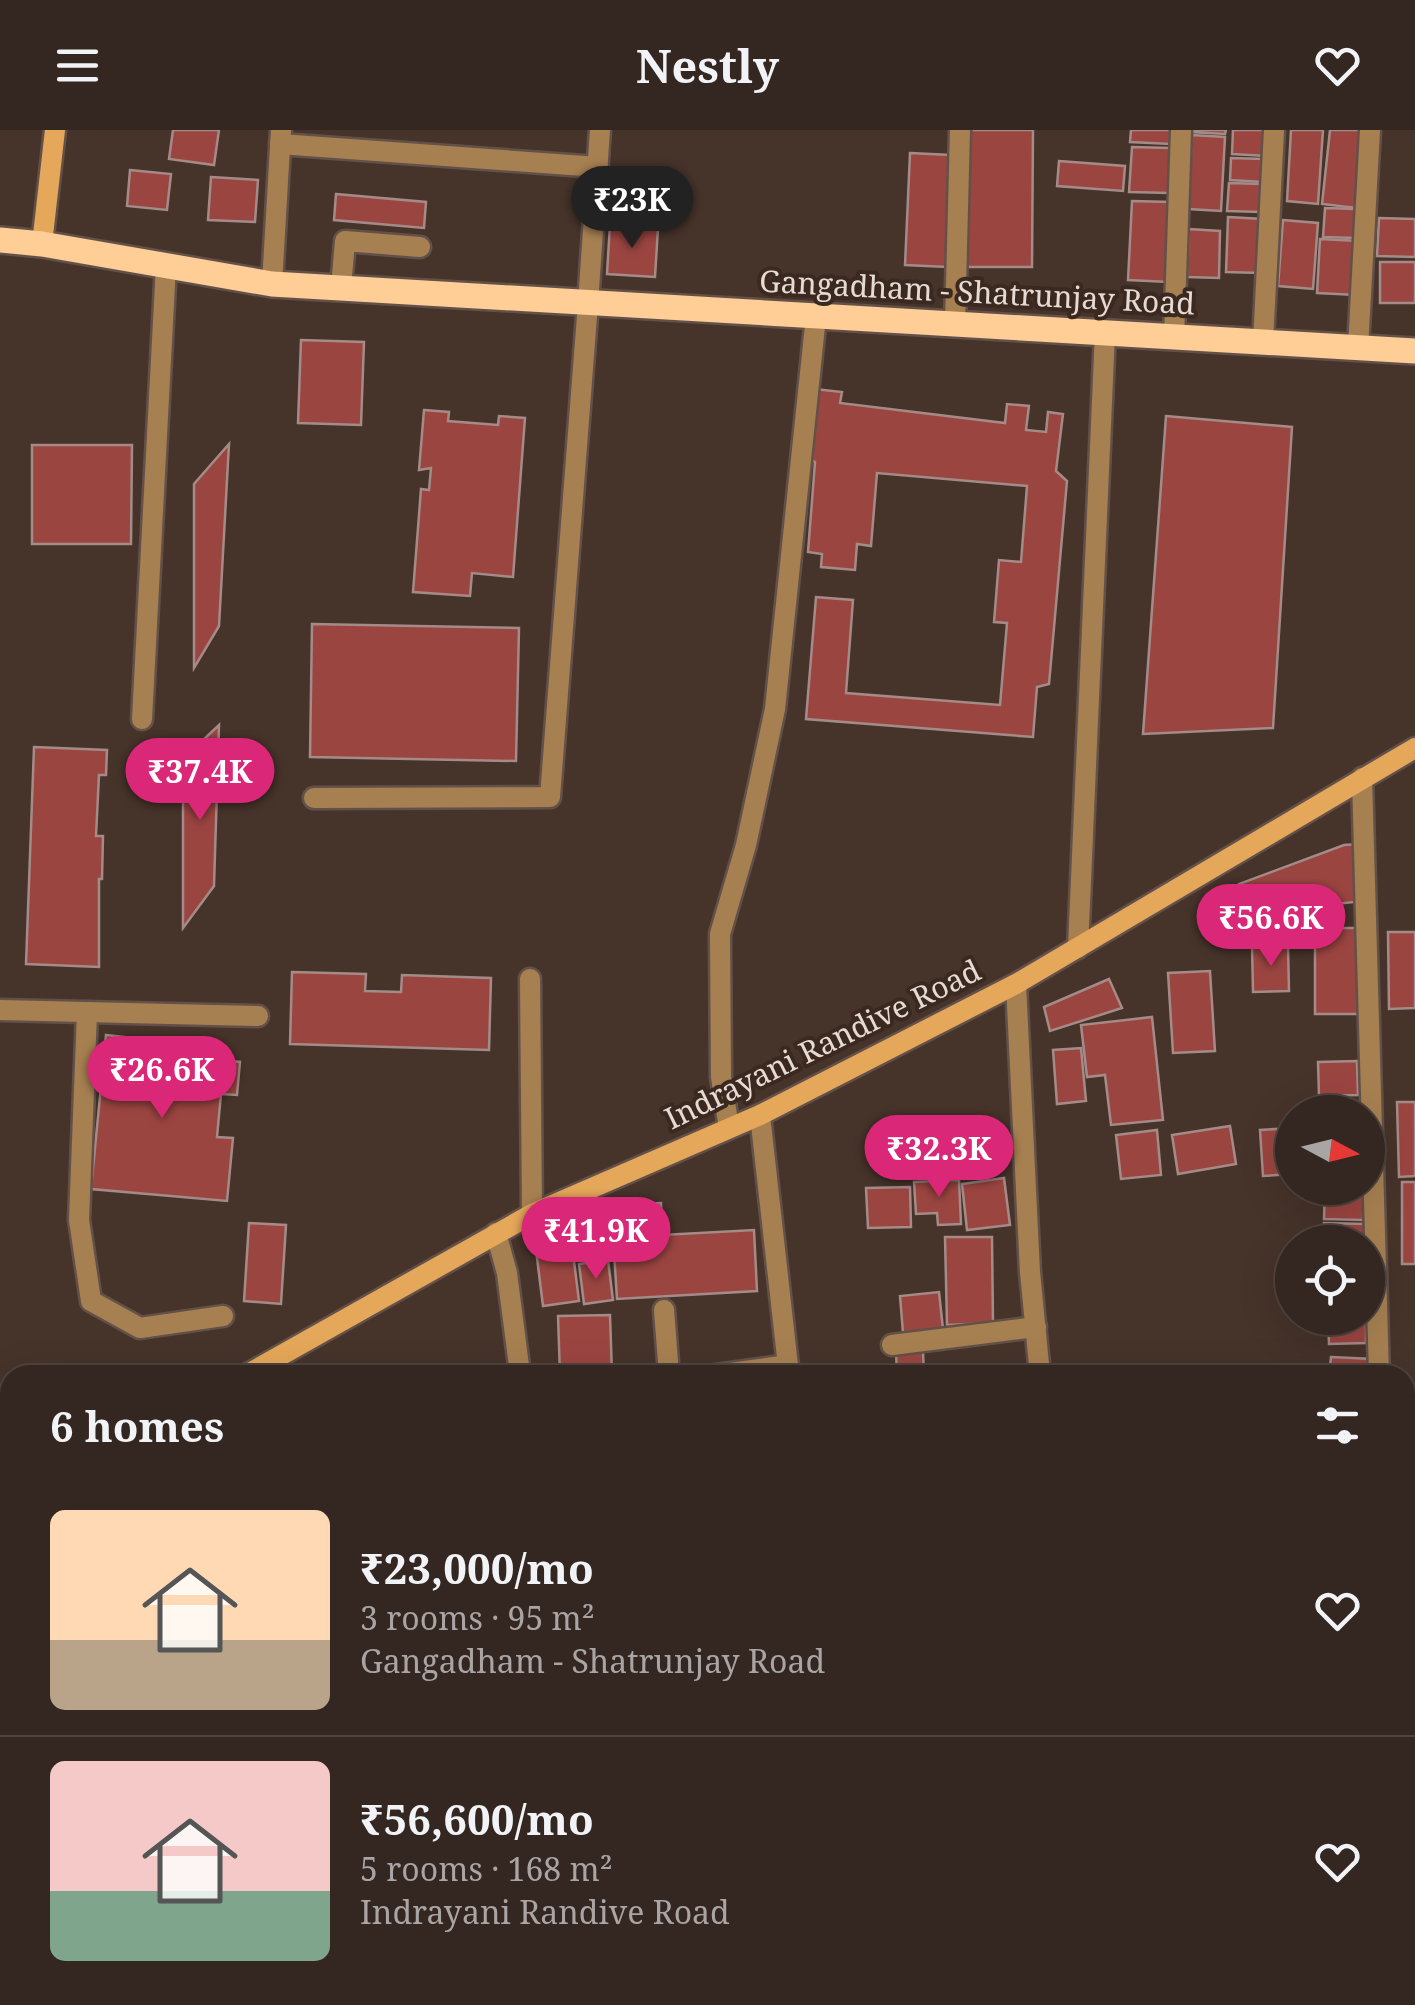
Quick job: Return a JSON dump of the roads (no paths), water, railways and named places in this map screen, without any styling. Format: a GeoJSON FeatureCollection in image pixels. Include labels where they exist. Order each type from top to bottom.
{"type":"FeatureCollection","features":[{"type":"Feature","properties":{"kind":"main road","name":"Gangadham - Shatrunjay Road"},"geometry":{"type":"LineString","coordinates":[[0,240],[272,284],[1415,351]]}},
{"type":"Feature","properties":{"kind":"street"},"geometry":{"type":"LineString","coordinates":[[42,244],[54,130]]}},
{"type":"Feature","properties":{"kind":"street"},"geometry":{"type":"LineString","coordinates":[[314,798],[550,797],[600,130]]}},
{"type":"Feature","properties":{"kind":"street"},"geometry":{"type":"LineString","coordinates":[[956,324],[960,130]]}},
{"type":"Feature","properties":{"kind":"street"},"geometry":{"type":"LineString","coordinates":[[1174,337],[1181,130]]}},
{"type":"Feature","properties":{"kind":"street"},"geometry":{"type":"LineString","coordinates":[[1262,342],[1274,130]]}},
{"type":"Feature","properties":{"kind":"street"},"geometry":{"type":"LineString","coordinates":[[1358,348],[1370,130]]}},
{"type":"Feature","properties":{"kind":"street"},"geometry":{"type":"LineString","coordinates":[[272,284],[280,137],[598,167]]}},
{"type":"Feature","properties":{"kind":"street"},"geometry":{"type":"LineString","coordinates":[[341,288],[345,241],[420,246]]}},
{"type":"Feature","properties":{"kind":"street"},"geometry":{"type":"LineString","coordinates":[[142,718],[166,266]]}},
{"type":"Feature","properties":{"kind":"street"},"geometry":{"type":"LineString","coordinates":[[728,1128],[721,1077],[720,934],[746,845],[775,709],[816,316]]}},
{"type":"Feature","properties":{"kind":"street"},"geometry":{"type":"LineString","coordinates":[[1078,948],[1105,333]]}},
{"type":"Feature","properties":{"kind":"street","name":"Indrayani Randive Road"},"geometry":{"type":"LineString","coordinates":[[264,1365],[532,1214],[760,1115],[1016,984],[1415,748]]}},
{"type":"Feature","properties":{"kind":"street"},"geometry":{"type":"LineString","coordinates":[[1362,778],[1380,1365]]}},
{"type":"Feature","properties":{"kind":"street"},"geometry":{"type":"LineString","coordinates":[[530,979],[532,1214]]}},
{"type":"Feature","properties":{"kind":"street"},"geometry":{"type":"LineString","coordinates":[[1016,984],[1039,1365]]}},
{"type":"Feature","properties":{"kind":"street"},"geometry":{"type":"LineString","coordinates":[[0,1010],[258,1016]]}},
{"type":"Feature","properties":{"kind":"street"},"geometry":{"type":"LineString","coordinates":[[87,1012],[79,1220],[91,1300],[140,1328],[224,1316]]}},
{"type":"Feature","properties":{"kind":"street"},"geometry":{"type":"LineString","coordinates":[[760,1115],[787,1365]]}},
{"type":"Feature","properties":{"kind":"street"},"geometry":{"type":"LineString","coordinates":[[496,1233],[507,1274],[519,1365]]}},
{"type":"Feature","properties":{"kind":"street"},"geometry":{"type":"LineString","coordinates":[[664,1310],[668,1365]]}},
{"type":"Feature","properties":{"kind":"street"},"geometry":{"type":"LineString","coordinates":[[892,1345],[1036,1328]]}}]}
